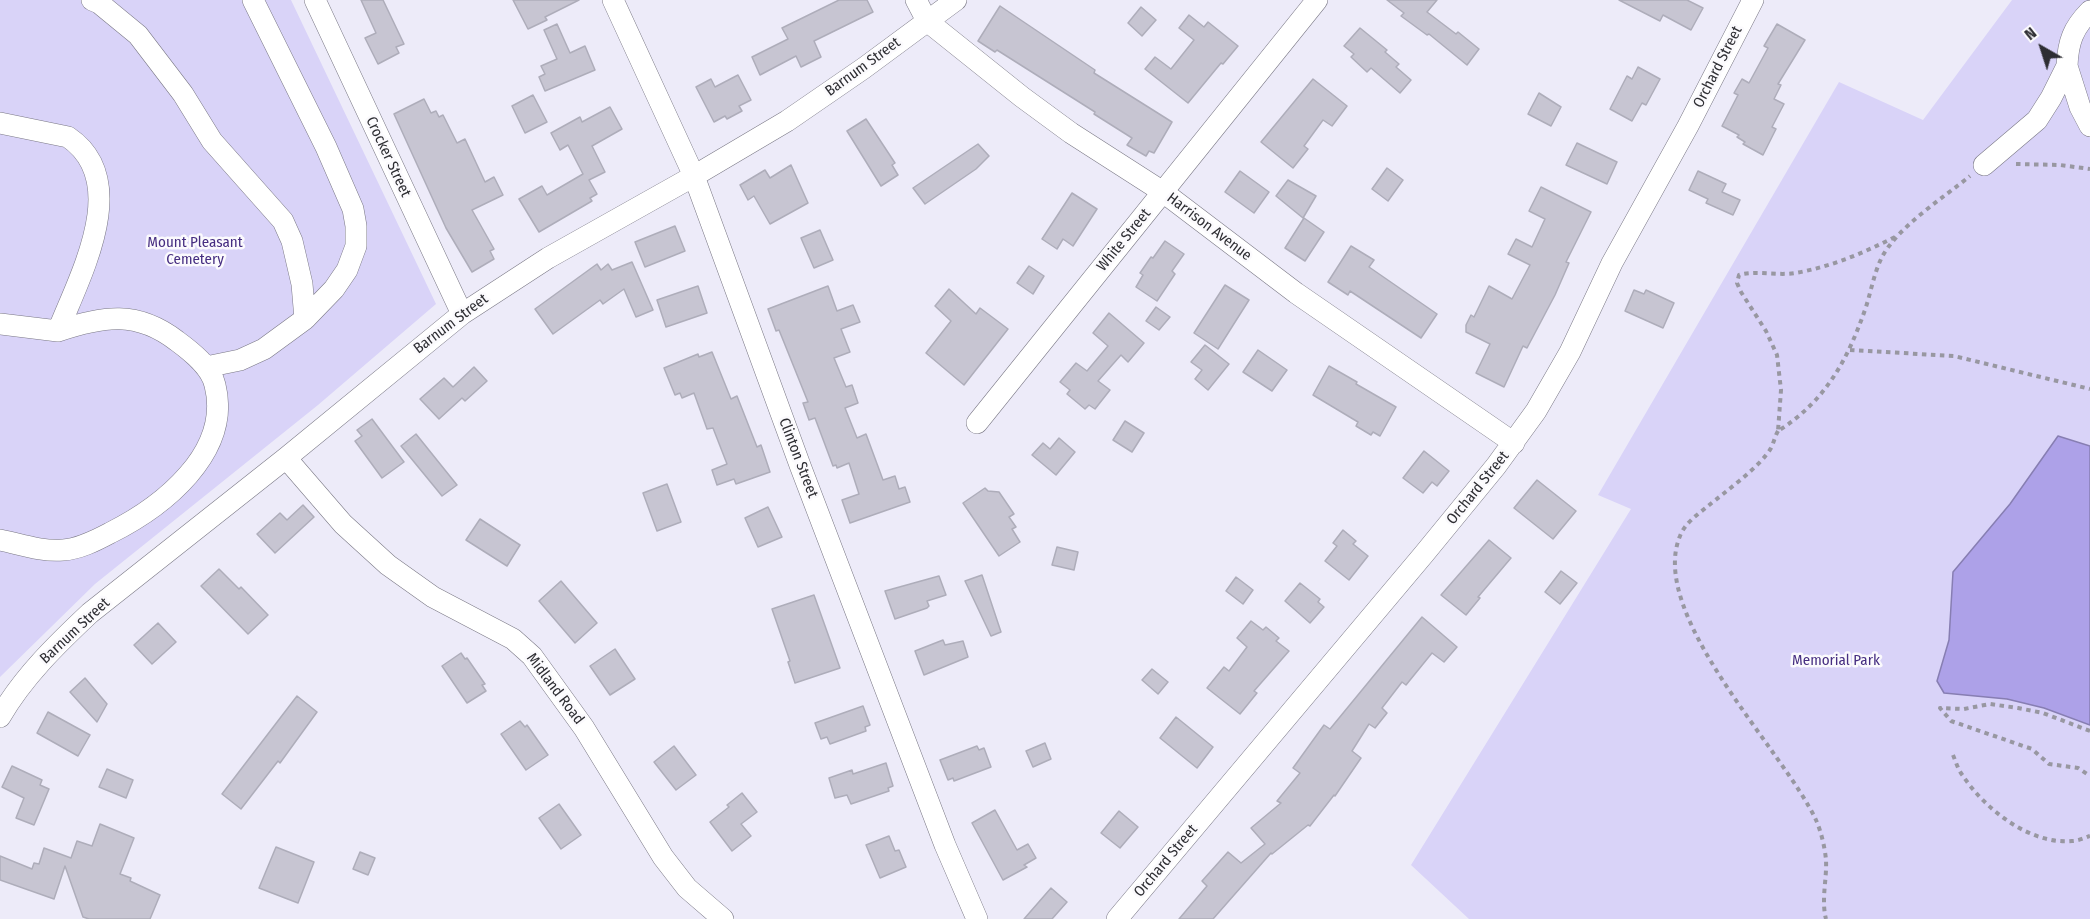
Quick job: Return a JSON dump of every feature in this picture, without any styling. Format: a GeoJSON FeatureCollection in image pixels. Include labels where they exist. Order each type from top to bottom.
{"type":"FeatureCollection","features":[{"type":"Feature","properties":{"kind":"street"},"geometry":{"type":"LineString","coordinates":[[92,0],[99,3],[138,35],[183,94],[217,147],[283,221],[292,241],[302,284],[305,319]]}},
{"type":"Feature","properties":{"kind":"street"},"geometry":{"type":"LineString","coordinates":[[206,367],[240,360],[264,349],[305,319],[334,290],[347,270],[356,246],[353,209],[327,147],[254,0]]}},
{"type":"Feature","properties":{"kind":"street","name":"Crocker Street"},"geometry":{"type":"LineString","coordinates":[[315,0],[462,314]]}},
{"type":"Feature","properties":{"kind":"street","name":"Clinton Street"},"geometry":{"type":"LineString","coordinates":[[613,0],[694,177],[801,468],[945,844],[977,919]]}},
{"type":"Feature","properties":{"kind":"street","name":"Harrison Avenue"},"geometry":{"type":"LineString","coordinates":[[916,0],[927,21],[1022,97],[1071,133],[1163,192],[1296,292],[1514,443]]}},
{"type":"Feature","properties":{"kind":"street","name":"Barnum Street"},"geometry":{"type":"LineString","coordinates":[[0,717],[41,662],[90,613],[286,458],[462,314],[548,258],[694,177],[787,121],[956,0]]}},
{"type":"Feature","properties":{"kind":"street","name":"White Street"},"geometry":{"type":"LineString","coordinates":[[977,423],[1317,0]]}},
{"type":"Feature","properties":{"kind":"street","name":"Orchard Street"},"geometry":{"type":"LineString","coordinates":[[1117,919],[1514,443],[1546,395],[1570,352],[1612,263],[1683,136],[1753,0]]}},
{"type":"Feature","properties":{"kind":"street"},"geometry":{"type":"LineString","coordinates":[[2090,11],[2072,33],[2067,66],[2080,107],[2090,126]]}},
{"type":"Feature","properties":{"kind":"street"},"geometry":{"type":"LineString","coordinates":[[1984,165],[2037,120],[2067,66]]}},
{"type":"Feature","properties":{"kind":"street"},"geometry":{"type":"LineString","coordinates":[[0,123],[68,137],[78,143],[98,176],[97,209],[89,258],[58,331]]}},
{"type":"Feature","properties":{"kind":"street"},"geometry":{"type":"LineString","coordinates":[[0,324],[58,331],[87,321],[108,318],[135,319],[165,332],[188,349],[206,367],[215,384],[217,406],[214,432],[201,458],[177,487],[146,512],[89,544],[62,550],[34,548],[0,540]]}},
{"type":"Feature","properties":{"kind":"street","name":"Midland Road"},"geometry":{"type":"LineString","coordinates":[[286,458],[343,524],[388,565],[433,597],[513,639],[532,656],[584,728],[663,857],[687,888],[723,919]]}},
{"type":"Feature","properties":{"kind":"path"},"geometry":{"type":"LineString","coordinates":[[1826,919],[1824,893],[1826,859],[1816,822],[1798,789],[1722,678],[1694,628],[1679,592],[1676,575],[1675,561],[1680,536],[1688,523],[1771,449],[1778,430],[1781,390],[1777,355],[1766,331],[1741,292],[1737,283],[1739,275],[1794,273],[1863,254],[1895,237],[1984,165],[2060,165],[2090,170]]}},
{"type":"Feature","properties":{"kind":"path"},"geometry":{"type":"LineString","coordinates":[[1778,430],[1793,421],[1833,379],[1850,350],[1881,259],[1895,237]]}},
{"type":"Feature","properties":{"kind":"path"},"geometry":{"type":"LineString","coordinates":[[1850,350],[1954,356],[2090,389]]}},
{"type":"Feature","properties":{"kind":"path"},"geometry":{"type":"LineString","coordinates":[[2090,731],[2043,713],[2018,708],[1990,704],[1964,709],[1940,708],[1951,721],[2032,749],[2049,764],[2078,768],[2090,776]]}},
{"type":"Feature","properties":{"kind":"path"},"geometry":{"type":"LineString","coordinates":[[1953,755],[1962,775],[1974,791],[1995,811],[2024,831],[2051,840],[2073,842],[2090,836]]}},
{"type":"Feature","properties":{"kind":"green space","name":"Mount Pleasant Cemetery"},"geometry":{"type":"Polygon","coordinates":[[[0,0],[291,0],[436,304],[318,405],[95,584],[0,677],[0,0]]]}},
{"type":"Feature","properties":{"kind":"green space","name":"Memorial Park"},"geometry":{"type":"Polygon","coordinates":[[[2012,0],[2089,0],[2090,2],[2090,919],[1469,919],[1411,865],[1631,509],[1598,495],[1839,82],[1923,120],[2012,0]]]}},
{"type":"Feature","properties":{"kind":"shaded area"},"geometry":{"type":"Polygon","coordinates":[[[2058,436],[2090,446],[2090,725],[2044,708],[2007,699],[1944,693],[1937,681],[1949,640],[1953,572],[2010,504],[2058,436]]]}},
{"type":"Feature","properties":{"kind":"building"},"geometry":{"type":"Polygon","coordinates":[[[361,0],[383,0],[404,44],[396,47],[399,53],[378,64],[365,38],[376,33],[361,0]]]}},
{"type":"Feature","properties":{"kind":"building"},"geometry":{"type":"Polygon","coordinates":[[[513,0],[579,0],[545,17],[547,20],[528,29],[513,0]]]}},
{"type":"Feature","properties":{"kind":"building"},"geometry":{"type":"Polygon","coordinates":[[[839,0],[867,0],[873,12],[814,41],[821,57],[801,67],[796,56],[760,75],[752,57],[788,39],[782,28],[839,0]]]}},
{"type":"Feature","properties":{"kind":"building"},"geometry":{"type":"Polygon","coordinates":[[[1387,0],[1437,0],[1427,12],[1479,49],[1467,65],[1429,34],[1427,35],[1401,16],[1404,13],[1387,0]]]}},
{"type":"Feature","properties":{"kind":"building"},"geometry":{"type":"Polygon","coordinates":[[[1619,0],[1687,0],[1703,8],[1691,30],[1663,15],[1660,21],[1619,0]]]}},
{"type":"Feature","properties":{"kind":"building"},"geometry":{"type":"Polygon","coordinates":[[[1000,6],[1095,70],[1094,73],[1172,122],[1154,153],[1149,151],[1146,156],[1127,145],[1132,138],[1094,114],[1095,112],[997,50],[995,52],[978,41],[1000,6]]]}},
{"type":"Feature","properties":{"kind":"building"},"geometry":{"type":"Polygon","coordinates":[[[1141,7],[1156,20],[1142,36],[1128,23],[1141,7]]]}},
{"type":"Feature","properties":{"kind":"building"},"geometry":{"type":"Polygon","coordinates":[[[1189,15],[1204,27],[1208,22],[1238,46],[1188,103],[1145,69],[1155,57],[1171,69],[1194,40],[1179,28],[1189,15]]]}},
{"type":"Feature","properties":{"kind":"building"},"geometry":{"type":"Polygon","coordinates":[[[557,24],[570,53],[585,46],[595,70],[545,91],[539,77],[545,74],[541,66],[557,59],[544,30],[557,24]]]}},
{"type":"Feature","properties":{"kind":"building"},"geometry":{"type":"Polygon","coordinates":[[[1777,24],[1805,40],[1778,84],[1781,85],[1774,99],[1784,104],[1772,127],[1776,129],[1763,155],[1743,144],[1745,142],[1737,137],[1739,135],[1722,126],[1738,95],[1734,93],[1742,79],[1749,83],[1768,48],[1764,46],[1777,24]]]}},
{"type":"Feature","properties":{"kind":"building"},"geometry":{"type":"Polygon","coordinates":[[[1360,28],[1387,50],[1385,52],[1399,64],[1396,67],[1411,80],[1400,93],[1371,68],[1367,72],[1351,57],[1354,54],[1344,46],[1360,28]]]}},
{"type":"Feature","properties":{"kind":"building"},"geometry":{"type":"Polygon","coordinates":[[[1638,67],[1660,79],[1646,105],[1642,103],[1632,121],[1610,109],[1627,76],[1632,79],[1638,67]]]}},
{"type":"Feature","properties":{"kind":"building"},"geometry":{"type":"Polygon","coordinates":[[[738,75],[751,100],[739,106],[742,111],[727,119],[725,116],[714,122],[696,87],[711,79],[715,87],[738,75]]]}},
{"type":"Feature","properties":{"kind":"building"},"geometry":{"type":"Polygon","coordinates":[[[1313,79],[1347,106],[1332,126],[1323,120],[1304,146],[1308,149],[1293,168],[1261,142],[1313,79]]]}},
{"type":"Feature","properties":{"kind":"building"},"geometry":{"type":"Polygon","coordinates":[[[1539,93],[1561,107],[1551,126],[1528,114],[1539,93]]]}},
{"type":"Feature","properties":{"kind":"building"},"geometry":{"type":"Polygon","coordinates":[[[533,95],[547,122],[525,133],[512,106],[533,95]]]}},
{"type":"Feature","properties":{"kind":"building"},"geometry":{"type":"Polygon","coordinates":[[[424,99],[431,113],[436,111],[439,117],[443,115],[457,143],[465,139],[485,182],[494,177],[503,195],[472,210],[494,249],[490,251],[494,259],[472,272],[446,228],[394,114],[424,99]]]}},
{"type":"Feature","properties":{"kind":"building"},"geometry":{"type":"Polygon","coordinates":[[[610,107],[622,129],[592,146],[605,172],[589,180],[597,194],[590,198],[592,201],[539,232],[519,199],[542,186],[547,195],[583,174],[568,145],[560,150],[551,133],[580,117],[582,122],[610,107]]]}},
{"type":"Feature","properties":{"kind":"building"},"geometry":{"type":"Polygon","coordinates":[[[866,119],[895,163],[892,165],[898,175],[881,186],[847,131],[866,119]]]}},
{"type":"Feature","properties":{"kind":"building"},"geometry":{"type":"Polygon","coordinates":[[[1577,143],[1617,162],[1607,184],[1566,165],[1577,143]]]}},
{"type":"Feature","properties":{"kind":"building"},"geometry":{"type":"Polygon","coordinates":[[[978,144],[989,156],[976,169],[925,204],[913,188],[978,144]]]}},
{"type":"Feature","properties":{"kind":"building"},"geometry":{"type":"Polygon","coordinates":[[[791,165],[808,203],[770,224],[754,196],[748,200],[740,185],[765,170],[770,178],[791,165]]]}},
{"type":"Feature","properties":{"kind":"building"},"geometry":{"type":"Polygon","coordinates":[[[1387,168],[1403,180],[1388,201],[1372,189],[1387,168]]]}},
{"type":"Feature","properties":{"kind":"building"},"geometry":{"type":"Polygon","coordinates":[[[1240,171],[1269,192],[1254,213],[1225,192],[1240,171]]]}},
{"type":"Feature","properties":{"kind":"building"},"geometry":{"type":"Polygon","coordinates":[[[1698,171],[1726,184],[1722,192],[1740,200],[1733,215],[1706,203],[1708,199],[1689,190],[1698,171]]]}},
{"type":"Feature","properties":{"kind":"building"},"geometry":{"type":"Polygon","coordinates":[[[1288,180],[1316,196],[1303,218],[1276,196],[1288,180]]]}},
{"type":"Feature","properties":{"kind":"building"},"geometry":{"type":"Polygon","coordinates":[[[1541,187],[1591,212],[1566,262],[1569,263],[1555,295],[1527,348],[1523,346],[1504,387],[1476,373],[1490,344],[1466,332],[1466,325],[1471,315],[1474,317],[1489,286],[1512,299],[1530,265],[1508,254],[1516,239],[1532,247],[1545,219],[1529,211],[1541,187]]]}},
{"type":"Feature","properties":{"kind":"building"},"geometry":{"type":"Polygon","coordinates":[[[1072,193],[1097,209],[1073,246],[1063,239],[1057,249],[1042,239],[1072,193]]]}},
{"type":"Feature","properties":{"kind":"building"},"geometry":{"type":"Polygon","coordinates":[[[1304,218],[1324,232],[1305,261],[1285,248],[1304,218]]]}},
{"type":"Feature","properties":{"kind":"building"},"geometry":{"type":"Polygon","coordinates":[[[675,226],[685,251],[645,267],[635,242],[675,226]]]}},
{"type":"Feature","properties":{"kind":"building"},"geometry":{"type":"Polygon","coordinates":[[[820,230],[833,260],[814,268],[801,238],[820,230]]]}},
{"type":"Feature","properties":{"kind":"building"},"geometry":{"type":"Polygon","coordinates":[[[1165,241],[1184,254],[1172,271],[1175,274],[1157,301],[1136,287],[1143,275],[1140,273],[1165,241]]]}},
{"type":"Feature","properties":{"kind":"building"},"geometry":{"type":"Polygon","coordinates":[[[1351,246],[1374,260],[1369,267],[1437,314],[1421,338],[1350,291],[1348,295],[1328,282],[1351,246]]]}},
{"type":"Feature","properties":{"kind":"building"},"geometry":{"type":"Polygon","coordinates":[[[632,262],[653,310],[636,317],[624,289],[603,304],[600,300],[553,334],[535,309],[597,264],[601,270],[608,264],[612,270],[632,262]]]}},
{"type":"Feature","properties":{"kind":"building"},"geometry":{"type":"Polygon","coordinates":[[[1029,266],[1044,276],[1033,294],[1017,283],[1029,266]]]}},
{"type":"Feature","properties":{"kind":"building"},"geometry":{"type":"Polygon","coordinates":[[[1225,285],[1249,300],[1218,349],[1194,333],[1225,285]]]}},
{"type":"Feature","properties":{"kind":"building"},"geometry":{"type":"Polygon","coordinates":[[[698,286],[707,313],[666,327],[657,300],[698,286]]]}},
{"type":"Feature","properties":{"kind":"building"},"geometry":{"type":"Polygon","coordinates":[[[828,286],[837,311],[853,305],[860,322],[841,329],[850,352],[834,358],[846,387],[852,385],[858,403],[845,408],[857,438],[866,434],[883,480],[895,476],[899,489],[905,487],[910,502],[850,523],[842,500],[859,494],[849,463],[837,468],[836,465],[833,466],[815,418],[809,420],[803,403],[808,402],[779,330],[776,331],[768,309],[828,286]]]}},
{"type":"Feature","properties":{"kind":"building"},"geometry":{"type":"Polygon","coordinates":[[[949,289],[976,314],[980,308],[1008,329],[964,385],[926,353],[951,321],[935,306],[949,289]]]}},
{"type":"Feature","properties":{"kind":"building"},"geometry":{"type":"Polygon","coordinates":[[[1634,290],[1644,294],[1646,290],[1674,303],[1663,328],[1625,311],[1634,290]]]}},
{"type":"Feature","properties":{"kind":"building"},"geometry":{"type":"Polygon","coordinates":[[[1156,307],[1170,317],[1159,330],[1146,321],[1156,307]]]}},
{"type":"Feature","properties":{"kind":"building"},"geometry":{"type":"Polygon","coordinates":[[[1109,313],[1144,343],[1128,362],[1121,355],[1098,381],[1110,390],[1095,409],[1089,405],[1085,409],[1067,394],[1070,390],[1060,382],[1076,363],[1087,371],[1108,346],[1093,333],[1109,313]]]}},
{"type":"Feature","properties":{"kind":"building"},"geometry":{"type":"Polygon","coordinates":[[[1205,345],[1229,364],[1208,390],[1195,379],[1202,370],[1191,362],[1205,345]]]}},
{"type":"Feature","properties":{"kind":"building"},"geometry":{"type":"Polygon","coordinates":[[[1258,350],[1287,370],[1272,391],[1243,372],[1258,350]]]}},
{"type":"Feature","properties":{"kind":"building"},"geometry":{"type":"Polygon","coordinates":[[[712,352],[731,399],[737,396],[757,447],[761,445],[770,472],[736,484],[734,479],[717,485],[712,470],[727,464],[713,428],[707,429],[694,393],[682,398],[680,393],[675,395],[664,368],[698,354],[699,357],[712,352]]]}},
{"type":"Feature","properties":{"kind":"building"},"geometry":{"type":"Polygon","coordinates":[[[1329,366],[1396,407],[1380,436],[1373,432],[1371,435],[1356,426],[1358,422],[1313,395],[1329,366]]]}},
{"type":"Feature","properties":{"kind":"building"},"geometry":{"type":"Polygon","coordinates":[[[474,367],[487,381],[465,401],[462,398],[439,419],[420,399],[444,378],[453,387],[474,367]]]}},
{"type":"Feature","properties":{"kind":"building"},"geometry":{"type":"Polygon","coordinates":[[[372,419],[404,462],[382,478],[355,441],[362,436],[357,430],[372,419]]]}},
{"type":"Feature","properties":{"kind":"building"},"geometry":{"type":"Polygon","coordinates":[[[1125,421],[1144,433],[1132,452],[1113,440],[1125,421]]]}},
{"type":"Feature","properties":{"kind":"building"},"geometry":{"type":"Polygon","coordinates":[[[416,434],[457,485],[442,496],[401,446],[416,434]]]}},
{"type":"Feature","properties":{"kind":"building"},"geometry":{"type":"Polygon","coordinates":[[[1059,438],[1075,452],[1056,475],[1032,455],[1043,443],[1050,449],[1059,438]]]}},
{"type":"Feature","properties":{"kind":"building"},"geometry":{"type":"Polygon","coordinates":[[[1424,451],[1449,471],[1437,486],[1432,482],[1423,493],[1403,478],[1424,451]]]}},
{"type":"Feature","properties":{"kind":"building"},"geometry":{"type":"Polygon","coordinates":[[[1537,480],[1576,511],[1553,539],[1514,508],[1537,480]]]}},
{"type":"Feature","properties":{"kind":"building"},"geometry":{"type":"Polygon","coordinates":[[[667,484],[681,522],[657,531],[643,493],[667,484]]]}},
{"type":"Feature","properties":{"kind":"building"},"geometry":{"type":"Polygon","coordinates":[[[985,488],[988,491],[999,492],[1014,514],[1009,517],[1016,527],[1012,529],[1020,542],[999,556],[963,503],[985,488]]]}},
{"type":"Feature","properties":{"kind":"building"},"geometry":{"type":"Polygon","coordinates":[[[303,505],[314,517],[275,553],[257,534],[280,513],[287,520],[303,505]]]}},
{"type":"Feature","properties":{"kind":"building"},"geometry":{"type":"Polygon","coordinates":[[[768,507],[782,537],[758,547],[745,518],[768,507]]]}},
{"type":"Feature","properties":{"kind":"building"},"geometry":{"type":"Polygon","coordinates":[[[480,519],[520,545],[507,566],[466,540],[480,519]]]}},
{"type":"Feature","properties":{"kind":"building"},"geometry":{"type":"Polygon","coordinates":[[[1343,530],[1356,541],[1353,544],[1368,556],[1349,580],[1325,561],[1337,546],[1333,543],[1343,530]]]}},
{"type":"Feature","properties":{"kind":"building"},"geometry":{"type":"Polygon","coordinates":[[[1489,540],[1511,558],[1466,615],[1441,595],[1489,540]]]}},
{"type":"Feature","properties":{"kind":"building"},"geometry":{"type":"Polygon","coordinates":[[[1057,547],[1078,552],[1074,570],[1052,565],[1057,547]]]}},
{"type":"Feature","properties":{"kind":"building"},"geometry":{"type":"Polygon","coordinates":[[[219,569],[239,589],[241,587],[268,615],[248,634],[201,586],[219,569]]]}},
{"type":"Feature","properties":{"kind":"building"},"geometry":{"type":"Polygon","coordinates":[[[1561,571],[1577,583],[1560,604],[1545,592],[1561,571]]]}},
{"type":"Feature","properties":{"kind":"building"},"geometry":{"type":"Polygon","coordinates":[[[982,575],[1001,632],[991,636],[965,581],[982,575]]]}},
{"type":"Feature","properties":{"kind":"building"},"geometry":{"type":"Polygon","coordinates":[[[939,576],[946,595],[927,601],[929,606],[927,608],[895,619],[885,591],[939,576]]]}},
{"type":"Feature","properties":{"kind":"building"},"geometry":{"type":"Polygon","coordinates":[[[1236,577],[1253,590],[1243,604],[1226,591],[1236,577]]]}},
{"type":"Feature","properties":{"kind":"building"},"geometry":{"type":"Polygon","coordinates":[[[561,581],[597,623],[575,643],[539,601],[561,581]]]}},
{"type":"Feature","properties":{"kind":"building"},"geometry":{"type":"Polygon","coordinates":[[[1300,583],[1320,599],[1318,602],[1324,607],[1310,623],[1285,601],[1300,583]]]}},
{"type":"Feature","properties":{"kind":"building"},"geometry":{"type":"Polygon","coordinates":[[[814,595],[840,668],[795,683],[772,609],[814,595]]]}},
{"type":"Feature","properties":{"kind":"building"},"geometry":{"type":"Polygon","coordinates":[[[1422,617],[1457,647],[1444,662],[1432,653],[1406,685],[1402,682],[1382,708],[1387,713],[1375,728],[1369,724],[1352,751],[1361,758],[1335,796],[1310,826],[1308,825],[1271,853],[1213,919],[1179,919],[1207,886],[1202,881],[1228,852],[1241,863],[1265,844],[1251,828],[1281,803],[1277,801],[1300,773],[1293,768],[1324,725],[1330,729],[1422,617]]]}},
{"type":"Feature","properties":{"kind":"building"},"geometry":{"type":"Polygon","coordinates":[[[1251,621],[1263,630],[1266,627],[1279,638],[1276,641],[1289,651],[1254,691],[1257,693],[1240,714],[1207,688],[1224,667],[1229,671],[1247,647],[1237,638],[1251,621]]]}},
{"type":"Feature","properties":{"kind":"building"},"geometry":{"type":"Polygon","coordinates":[[[158,623],[176,642],[152,664],[134,645],[158,623]]]}},
{"type":"Feature","properties":{"kind":"building"},"geometry":{"type":"Polygon","coordinates":[[[943,640],[945,645],[963,641],[968,657],[924,675],[915,651],[943,640]]]}},
{"type":"Feature","properties":{"kind":"building"},"geometry":{"type":"Polygon","coordinates":[[[615,649],[635,679],[610,695],[590,666],[615,649]]]}},
{"type":"Feature","properties":{"kind":"building"},"geometry":{"type":"Polygon","coordinates":[[[461,653],[485,684],[482,685],[486,691],[467,703],[442,666],[461,653]]]}},
{"type":"Feature","properties":{"kind":"building"},"geometry":{"type":"Polygon","coordinates":[[[1152,669],[1168,682],[1158,694],[1142,680],[1152,669]]]}},
{"type":"Feature","properties":{"kind":"building"},"geometry":{"type":"Polygon","coordinates":[[[85,678],[107,704],[97,722],[70,692],[85,678]]]}},
{"type":"Feature","properties":{"kind":"building"},"geometry":{"type":"Polygon","coordinates":[[[297,696],[317,712],[280,763],[278,761],[241,809],[222,794],[297,696]]]}},
{"type":"Feature","properties":{"kind":"building"},"geometry":{"type":"Polygon","coordinates":[[[863,706],[870,725],[865,727],[866,731],[830,744],[827,737],[821,739],[815,723],[863,706]]]}},
{"type":"Feature","properties":{"kind":"building"},"geometry":{"type":"Polygon","coordinates":[[[48,712],[90,735],[78,756],[37,733],[48,712]]]}},
{"type":"Feature","properties":{"kind":"building"},"geometry":{"type":"Polygon","coordinates":[[[1176,717],[1213,747],[1197,768],[1160,738],[1176,717]]]}},
{"type":"Feature","properties":{"kind":"building"},"geometry":{"type":"Polygon","coordinates":[[[520,721],[525,727],[527,725],[548,755],[526,770],[501,734],[520,721]]]}},
{"type":"Feature","properties":{"kind":"building"},"geometry":{"type":"Polygon","coordinates":[[[1045,743],[1051,759],[1033,767],[1026,751],[1045,743]]]}},
{"type":"Feature","properties":{"kind":"building"},"geometry":{"type":"Polygon","coordinates":[[[674,746],[696,775],[676,790],[654,762],[674,746]]]}},
{"type":"Feature","properties":{"kind":"building"},"geometry":{"type":"Polygon","coordinates":[[[977,746],[979,750],[984,748],[991,767],[954,781],[953,778],[948,780],[940,760],[977,746]]]}},
{"type":"Feature","properties":{"kind":"building"},"geometry":{"type":"Polygon","coordinates":[[[886,763],[893,786],[888,788],[889,791],[851,804],[847,795],[835,798],[829,778],[852,770],[853,774],[886,763]]]}},
{"type":"Feature","properties":{"kind":"building"},"geometry":{"type":"Polygon","coordinates":[[[12,766],[42,780],[40,785],[49,789],[34,825],[16,818],[24,798],[2,787],[12,766]]]}},
{"type":"Feature","properties":{"kind":"building"},"geometry":{"type":"Polygon","coordinates":[[[107,769],[133,780],[126,798],[99,787],[107,769]]]}},
{"type":"Feature","properties":{"kind":"building"},"geometry":{"type":"Polygon","coordinates":[[[742,793],[757,812],[741,824],[751,836],[732,851],[710,822],[742,793]]]}},
{"type":"Feature","properties":{"kind":"building"},"geometry":{"type":"Polygon","coordinates":[[[559,804],[581,835],[561,849],[539,818],[559,804]]]}},
{"type":"Feature","properties":{"kind":"building"},"geometry":{"type":"Polygon","coordinates":[[[995,810],[1017,850],[1028,844],[1036,858],[1024,865],[1027,867],[1003,880],[972,823],[995,810]]]}},
{"type":"Feature","properties":{"kind":"building"},"geometry":{"type":"Polygon","coordinates":[[[1119,811],[1138,827],[1120,848],[1101,833],[1119,811]]]}},
{"type":"Feature","properties":{"kind":"building"},"geometry":{"type":"Polygon","coordinates":[[[100,824],[134,838],[120,874],[160,895],[150,919],[89,919],[83,917],[65,866],[54,899],[0,880],[0,856],[32,869],[34,863],[39,864],[44,848],[71,858],[77,841],[92,846],[100,824]]]}},
{"type":"Feature","properties":{"kind":"building"},"geometry":{"type":"Polygon","coordinates":[[[889,836],[895,851],[899,850],[906,867],[880,878],[866,845],[889,836]]]}},
{"type":"Feature","properties":{"kind":"building"},"geometry":{"type":"Polygon","coordinates":[[[276,847],[314,862],[298,903],[259,888],[276,847]]]}},
{"type":"Feature","properties":{"kind":"building"},"geometry":{"type":"Polygon","coordinates":[[[360,852],[375,858],[368,875],[353,869],[360,852]]]}},
{"type":"Feature","properties":{"kind":"building"},"geometry":{"type":"Polygon","coordinates":[[[1051,888],[1067,902],[1052,919],[1024,919],[1051,888]]]}}]}
